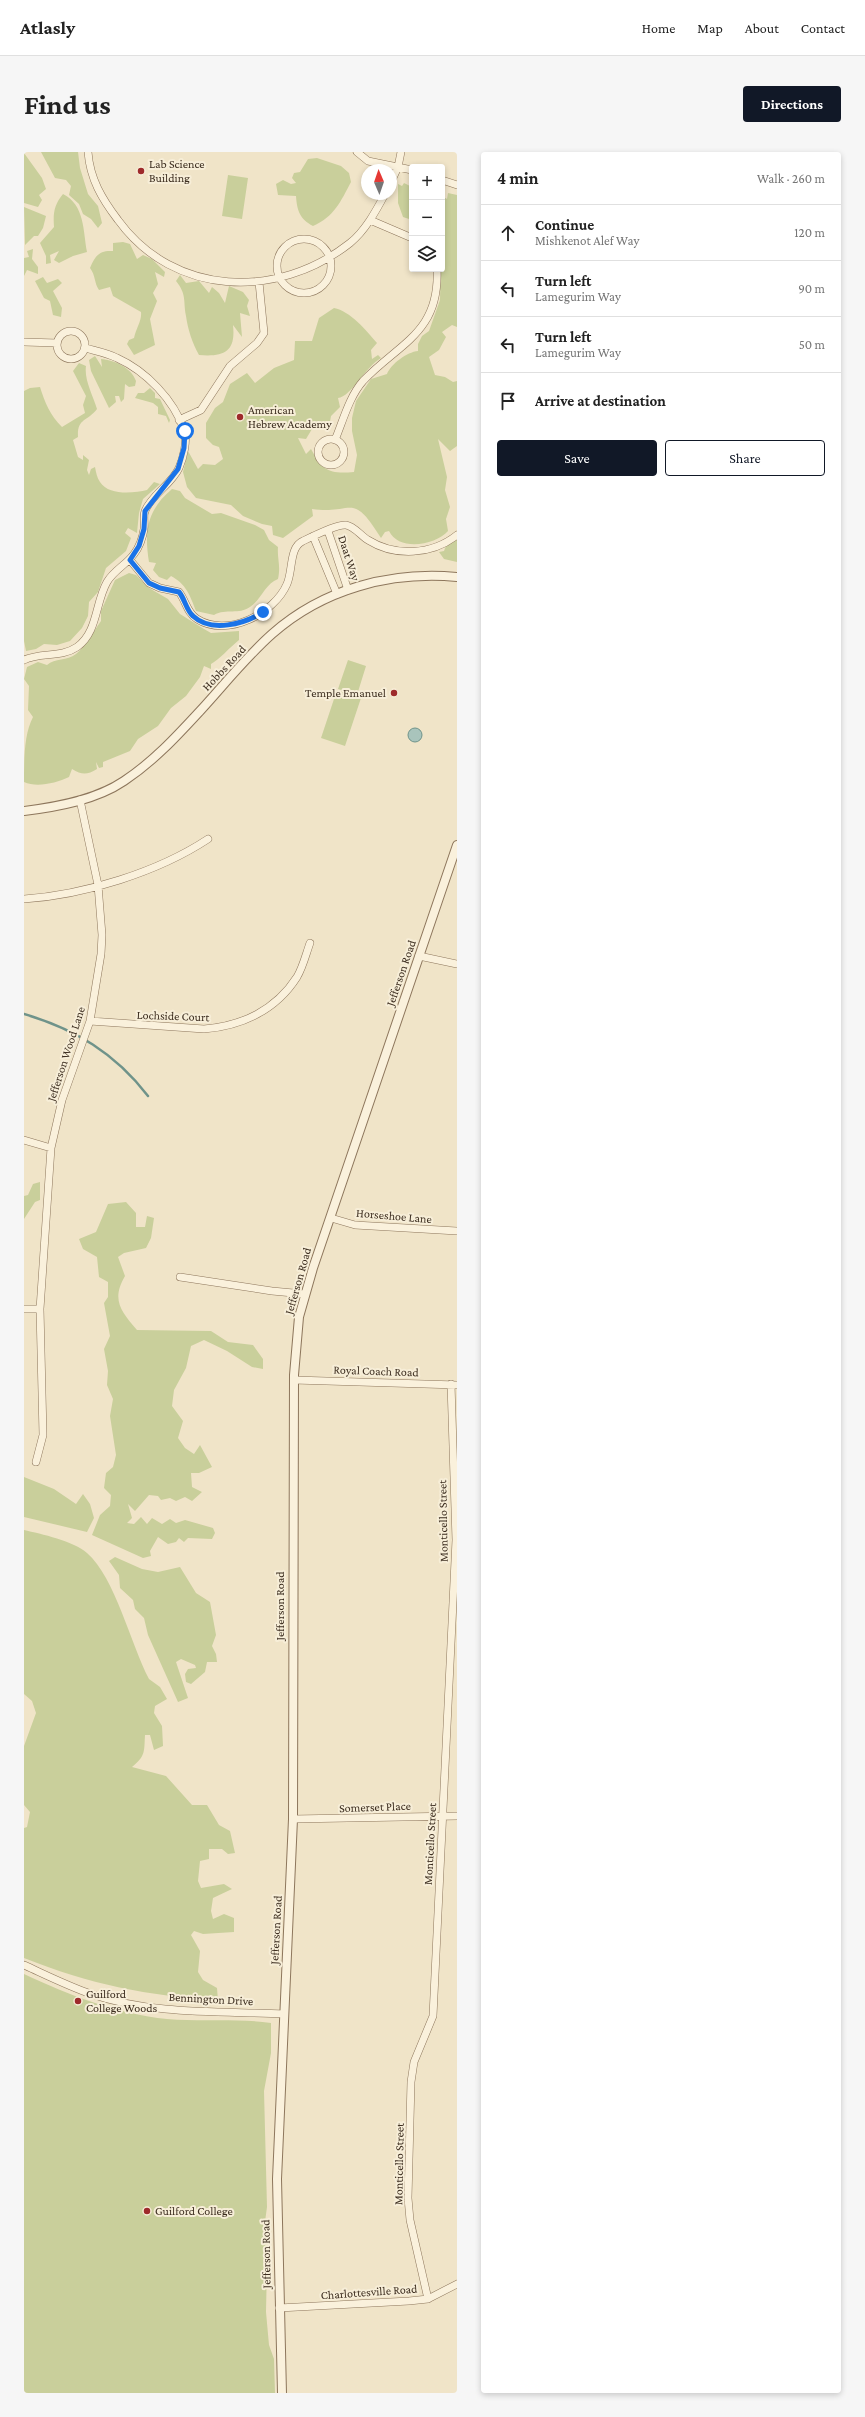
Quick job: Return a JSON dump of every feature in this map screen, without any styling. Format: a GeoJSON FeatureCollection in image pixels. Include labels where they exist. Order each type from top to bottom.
{"type":"FeatureCollection","features":[{"type":"Feature","properties":{"kind":"street"},"geometry":{"type":"LineString","coordinates":[[88,152],[89,163],[99,194],[123,227],[143,249],[170,267],[192,275],[219,281],[259,282],[280,278],[330,256],[350,243],[370,220],[382,200]]}},
{"type":"Feature","properties":{"kind":"street"},"geometry":{"type":"LineString","coordinates":[[357,152],[368,161],[409,169]]}},
{"type":"Feature","properties":{"kind":"street"},"geometry":{"type":"LineString","coordinates":[[398,167],[401,152]]}},
{"type":"Feature","properties":{"kind":"street"},"geometry":{"type":"LineString","coordinates":[[445,181],[457,185]]}},
{"type":"Feature","properties":{"kind":"street"},"geometry":{"type":"LineString","coordinates":[[370,220],[409,237]]}},
{"type":"Feature","properties":{"kind":"street"},"geometry":{"type":"LineString","coordinates":[[310,240],[322,246],[330,256],[330,274],[326,282],[315,291],[301,293],[292,291],[280,278],[277,270],[281,253],[293,242],[310,240]]}},
{"type":"Feature","properties":{"kind":"street"},"geometry":{"type":"LineString","coordinates":[[335,440],[347,410],[362,382],[408,343],[424,323],[437,293],[437,272]]}},
{"type":"Feature","properties":{"kind":"street"},"geometry":{"type":"LineString","coordinates":[[179,420],[201,410],[230,366],[256,343],[264,333],[259,282]]}},
{"type":"Feature","properties":{"kind":"street"},"geometry":{"type":"LineString","coordinates":[[74,331],[83,336],[85,348],[81,356],[69,359],[59,352],[57,343],[65,332],[74,331]]}},
{"type":"Feature","properties":{"kind":"street"},"geometry":{"type":"LineString","coordinates":[[24,342],[57,343]]}},
{"type":"Feature","properties":{"kind":"street"},"geometry":{"type":"LineString","coordinates":[[24,660],[68,651],[81,644],[94,623],[106,583],[116,571],[130,560],[139,546],[144,529],[145,511],[155,497],[170,482],[182,460],[185,431],[155,385],[139,371],[117,358],[85,348]]}},
{"type":"Feature","properties":{"kind":"street","name":"Daat Way"},"geometry":{"type":"LineString","coordinates":[[348,590],[328,531],[347,525],[377,545],[406,551],[432,548],[457,535]]}},
{"type":"Feature","properties":{"kind":"street"},"geometry":{"type":"LineString","coordinates":[[130,560],[149,583],[160,588],[179,592],[189,612],[197,620],[211,624],[228,624],[257,616],[272,605],[287,584],[295,548],[302,541],[328,531]]}},
{"type":"Feature","properties":{"kind":"street","name":"Daat Way"},"geometry":{"type":"LineString","coordinates":[[313,536],[337,594]]}},
{"type":"Feature","properties":{"kind":"street","name":"Hobbs Road"},"geometry":{"type":"LineString","coordinates":[[24,811],[80,800],[123,782],[158,756],[272,635],[300,613],[337,594],[384,579],[405,576],[457,577]]}},
{"type":"Feature","properties":{"kind":"street","name":"Jefferson Wood Lane"},"geometry":{"type":"LineString","coordinates":[[40,1309],[51,1148],[62,1100],[90,1021],[101,954],[102,935],[98,885],[80,800]]}},
{"type":"Feature","properties":{"kind":"street"},"geometry":{"type":"LineString","coordinates":[[24,899],[98,885],[164,863],[190,851],[208,839]]}},
{"type":"Feature","properties":{"kind":"street","name":"Jefferson Road"},"geometry":{"type":"LineString","coordinates":[[282,2393],[277,2179],[293,1819],[294,1380],[299,1317],[304,1294],[457,845]]}},
{"type":"Feature","properties":{"kind":"street","name":"Lochside Court"},"geometry":{"type":"LineString","coordinates":[[90,1021],[190,1029],[218,1028],[235,1024],[264,1011],[283,995],[297,976],[310,943]]}},
{"type":"Feature","properties":{"kind":"street"},"geometry":{"type":"LineString","coordinates":[[419,956],[457,964]]}},
{"type":"Feature","properties":{"kind":"street"},"geometry":{"type":"LineString","coordinates":[[24,1140],[51,1148]]}},
{"type":"Feature","properties":{"kind":"street","name":"Horseshoe Lane"},"geometry":{"type":"LineString","coordinates":[[331,1218],[355,1225],[457,1231]]}},
{"type":"Feature","properties":{"kind":"street"},"geometry":{"type":"LineString","coordinates":[[180,1277],[272,1291],[304,1294]]}},
{"type":"Feature","properties":{"kind":"street"},"geometry":{"type":"LineString","coordinates":[[24,1309],[40,1309],[43,1435],[36,1462]]}},
{"type":"Feature","properties":{"kind":"street","name":"Royal Coach Road"},"geometry":{"type":"LineString","coordinates":[[294,1380],[454,1384]]}},
{"type":"Feature","properties":{"kind":"street","name":"Monticello Street"},"geometry":{"type":"LineString","coordinates":[[428,2299],[410,2220],[411,2098],[414,2062],[433,2016],[456,1540],[454,1384]]}},
{"type":"Feature","properties":{"kind":"street","name":"Somerset Place"},"geometry":{"type":"LineString","coordinates":[[293,1819],[457,1816]]}},
{"type":"Feature","properties":{"kind":"street","name":"Bennington Drive"},"geometry":{"type":"LineString","coordinates":[[24,1965],[92,1994],[122,2002],[169,2009],[284,2014]]}},
{"type":"Feature","properties":{"kind":"street","name":"Charlottesville Road"},"geometry":{"type":"LineString","coordinates":[[279,2308],[428,2299],[457,2284]]}},
{"type":"Feature","properties":{"kind":"green space"},"geometry":{"type":"Polygon","coordinates":[[[41,152],[78,152],[80,168],[88,194],[98,206],[102,223],[98,228],[91,219],[83,214],[79,204],[69,195],[71,186],[66,180],[55,178],[41,152]]]}},
{"type":"Feature","properties":{"kind":"green space"},"geometry":{"type":"Polygon","coordinates":[[[24,153],[42,178],[46,189],[39,195],[42,200],[38,207],[24,203],[24,153]]]}},
{"type":"Feature","properties":{"kind":"green space"},"geometry":{"type":"Polygon","coordinates":[[[317,158],[341,166],[349,173],[351,182],[332,213],[313,226],[300,214],[296,196],[278,195],[276,184],[283,180],[291,184],[296,183],[292,178],[294,173],[300,172],[308,159],[317,158]]]}},
{"type":"Feature","properties":{"kind":"green space"},"geometry":{"type":"Polygon","coordinates":[[[228,175],[248,178],[242,219],[222,216],[228,175]]]}},
{"type":"Feature","properties":{"kind":"green space"},"geometry":{"type":"Polygon","coordinates":[[[404,183],[409,186],[409,219],[403,217],[398,203],[398,184],[402,186],[404,183]]]}},
{"type":"Feature","properties":{"kind":"green space"},"geometry":{"type":"Polygon","coordinates":[[[448,193],[457,195],[457,327],[452,325],[442,332],[446,337],[439,350],[429,357],[435,375],[445,377],[453,382],[457,381],[457,446],[450,451],[438,439],[447,477],[445,490],[450,507],[446,519],[448,531],[435,540],[427,543],[409,544],[394,538],[389,531],[385,532],[381,538],[371,523],[357,509],[312,509],[313,516],[283,538],[273,535],[272,526],[262,524],[243,516],[231,505],[196,498],[187,487],[183,472],[188,451],[198,469],[203,464],[215,465],[223,459],[219,447],[213,445],[206,438],[206,423],[215,408],[223,402],[230,384],[247,373],[255,383],[274,368],[294,360],[295,341],[312,341],[319,318],[334,308],[346,313],[363,327],[377,343],[371,350],[372,359],[378,355],[381,358],[369,368],[348,393],[338,398],[340,407],[331,416],[329,427],[312,429],[306,439],[298,438],[306,454],[311,449],[319,462],[328,470],[338,472],[354,472],[357,455],[352,431],[352,418],[356,401],[371,379],[387,374],[392,366],[400,359],[418,351],[418,344],[422,336],[429,331],[440,300],[441,272],[445,272],[445,198],[447,199],[448,193]]]}},
{"type":"Feature","properties":{"kind":"green space"},"geometry":{"type":"Polygon","coordinates":[[[63,194],[75,205],[82,219],[87,252],[73,256],[59,263],[54,260],[59,251],[50,255],[51,263],[46,264],[46,256],[40,243],[54,227],[55,209],[63,194]]]}},
{"type":"Feature","properties":{"kind":"green space"},"geometry":{"type":"Polygon","coordinates":[[[24,207],[46,216],[43,228],[38,236],[34,236],[25,245],[24,207]]]}},
{"type":"Feature","properties":{"kind":"green space"},"geometry":{"type":"Polygon","coordinates":[[[123,242],[130,244],[137,259],[143,255],[152,259],[165,272],[164,277],[155,272],[158,284],[153,293],[157,301],[150,319],[155,345],[134,355],[127,344],[129,340],[134,338],[141,318],[141,312],[113,296],[110,287],[99,290],[90,268],[98,255],[104,252],[113,251],[113,243],[123,242]]]}},
{"type":"Feature","properties":{"kind":"green space"},"geometry":{"type":"Polygon","coordinates":[[[33,249],[32,259],[38,267],[38,274],[27,270],[24,276],[24,258],[29,257],[27,251],[33,249]]]}},
{"type":"Feature","properties":{"kind":"green space"},"geometry":{"type":"Polygon","coordinates":[[[180,275],[186,283],[199,281],[209,293],[212,287],[219,293],[225,303],[229,286],[243,292],[249,300],[247,306],[250,316],[240,313],[242,337],[233,325],[233,334],[230,347],[222,354],[199,355],[189,331],[182,290],[176,281],[180,275]]]}},
{"type":"Feature","properties":{"kind":"green space"},"geometry":{"type":"Polygon","coordinates":[[[43,277],[47,283],[58,279],[62,283],[53,291],[62,308],[61,317],[53,315],[50,301],[44,298],[35,281],[43,277]]]}},
{"type":"Feature","properties":{"kind":"green space"},"geometry":{"type":"Polygon","coordinates":[[[95,356],[102,367],[101,359],[122,365],[134,376],[136,381],[135,386],[129,387],[125,384],[124,399],[121,402],[119,396],[115,396],[116,402],[109,408],[91,371],[89,360],[95,356]]]}},
{"type":"Feature","properties":{"kind":"green space"},"geometry":{"type":"Polygon","coordinates":[[[79,363],[86,366],[86,377],[97,409],[81,423],[79,426],[78,437],[73,440],[78,457],[83,460],[83,455],[89,460],[87,470],[89,475],[91,469],[95,467],[98,479],[104,486],[109,490],[122,492],[147,490],[154,482],[160,484],[143,499],[139,513],[137,533],[128,528],[125,533],[131,538],[126,551],[106,568],[98,592],[89,602],[88,616],[82,628],[70,641],[57,645],[44,644],[36,649],[26,651],[24,641],[24,391],[30,388],[40,387],[48,408],[62,427],[85,413],[83,405],[86,396],[73,371],[79,363]]]}},
{"type":"Feature","properties":{"kind":"green space"},"geometry":{"type":"Polygon","coordinates":[[[150,388],[155,393],[155,398],[160,399],[170,420],[169,423],[166,416],[158,414],[158,407],[153,403],[135,398],[138,393],[144,393],[150,388]]]}},
{"type":"Feature","properties":{"kind":"green space"},"geometry":{"type":"Polygon","coordinates":[[[172,489],[180,491],[185,498],[212,514],[221,513],[255,525],[264,530],[269,540],[278,547],[278,579],[266,588],[250,607],[241,611],[223,612],[214,615],[196,611],[184,586],[171,576],[167,580],[159,577],[153,570],[156,563],[149,562],[147,531],[149,522],[157,505],[172,489]]]}},
{"type":"Feature","properties":{"kind":"green space"},"geometry":{"type":"Polygon","coordinates":[[[457,540],[457,562],[444,559],[439,552],[444,551],[447,543],[457,540]]]}},
{"type":"Feature","properties":{"kind":"green space"},"geometry":{"type":"Polygon","coordinates":[[[129,573],[136,575],[149,588],[168,599],[180,614],[204,629],[211,633],[239,631],[239,640],[211,664],[211,669],[204,666],[200,677],[186,696],[171,708],[158,726],[138,739],[130,751],[103,762],[103,767],[99,768],[96,762],[97,769],[84,774],[72,769],[69,777],[52,783],[35,785],[24,782],[24,756],[26,739],[33,717],[28,710],[29,686],[24,679],[27,667],[38,662],[47,665],[54,661],[69,658],[80,651],[101,621],[101,611],[115,580],[129,573]]]}},
{"type":"Feature","properties":{"kind":"green space"},"geometry":{"type":"Polygon","coordinates":[[[348,660],[366,666],[357,695],[338,689],[348,660]]]}},
{"type":"Feature","properties":{"kind":"green space"},"geometry":{"type":"Polygon","coordinates":[[[337,690],[361,698],[345,746],[321,738],[337,690]]]}},
{"type":"Feature","properties":{"kind":"green space"},"geometry":{"type":"Polygon","coordinates":[[[40,1182],[40,1200],[35,1202],[24,1219],[24,1196],[28,1195],[33,1184],[40,1182]]]}},
{"type":"Feature","properties":{"kind":"green space"},"geometry":{"type":"Polygon","coordinates":[[[126,1202],[136,1213],[136,1227],[145,1227],[147,1216],[154,1218],[151,1238],[146,1248],[124,1253],[118,1257],[125,1276],[121,1284],[118,1299],[122,1311],[137,1330],[211,1331],[228,1342],[253,1345],[263,1359],[263,1369],[252,1367],[227,1351],[204,1340],[191,1346],[186,1368],[174,1390],[172,1406],[183,1421],[178,1438],[185,1448],[194,1454],[200,1445],[212,1467],[199,1473],[191,1473],[192,1487],[202,1492],[192,1501],[185,1497],[176,1501],[170,1498],[161,1500],[158,1496],[149,1495],[135,1511],[128,1504],[132,1518],[127,1523],[134,1524],[141,1517],[147,1524],[152,1518],[162,1524],[170,1519],[176,1523],[185,1520],[213,1528],[215,1533],[212,1539],[188,1538],[184,1542],[179,1538],[176,1542],[168,1544],[158,1537],[150,1551],[151,1556],[143,1558],[92,1535],[100,1515],[110,1506],[111,1495],[104,1488],[106,1473],[113,1467],[116,1455],[110,1416],[113,1399],[107,1385],[108,1371],[104,1349],[110,1336],[104,1303],[108,1297],[108,1282],[99,1277],[97,1257],[83,1249],[79,1239],[96,1232],[108,1204],[126,1202]]]}},
{"type":"Feature","properties":{"kind":"green space"},"geometry":{"type":"Polygon","coordinates":[[[24,1477],[54,1489],[76,1504],[83,1494],[90,1504],[94,1518],[87,1532],[24,1517],[24,1477]]]}},
{"type":"Feature","properties":{"kind":"green space"},"geometry":{"type":"Polygon","coordinates":[[[24,1530],[57,1538],[74,1545],[87,1553],[97,1564],[114,1594],[149,1679],[160,1687],[167,1699],[155,1706],[154,1713],[162,1726],[163,1746],[154,1750],[150,1735],[145,1735],[142,1756],[140,1760],[132,1767],[166,1776],[192,1805],[207,1805],[219,1825],[230,1831],[235,1853],[228,1854],[222,1849],[209,1849],[209,1859],[200,1861],[198,1881],[201,1888],[224,1884],[232,1889],[213,1898],[211,1911],[213,1919],[224,1914],[234,1918],[234,1932],[203,1934],[194,1931],[191,1935],[200,1951],[198,1972],[203,1980],[217,1988],[218,2001],[167,1996],[96,1982],[24,1958],[24,1828],[27,1827],[30,1812],[24,1805],[24,1746],[36,1713],[32,1701],[24,1694],[24,1530]]]}},
{"type":"Feature","properties":{"kind":"green space"},"geometry":{"type":"Polygon","coordinates":[[[115,1557],[142,1569],[158,1572],[180,1567],[196,1593],[210,1602],[216,1635],[212,1646],[216,1654],[217,1662],[207,1662],[205,1672],[191,1684],[186,1682],[185,1674],[188,1669],[196,1668],[195,1665],[181,1659],[176,1662],[188,1698],[178,1702],[148,1635],[144,1618],[135,1609],[133,1600],[120,1588],[119,1575],[109,1561],[115,1557]]]}},
{"type":"Feature","properties":{"kind":"green space","name":"Guilford College"},"geometry":{"type":"Polygon","coordinates":[[[24,1974],[76,1996],[130,2013],[180,2020],[271,2023],[271,2053],[264,2091],[267,2207],[264,2229],[267,2266],[266,2312],[269,2345],[274,2359],[275,2393],[24,2393],[24,1974]]]}},
{"type":"Feature","properties":{"kind":"water"},"geometry":{"type":"Polygon","coordinates":[[[412,728],[418,728],[422,732],[422,738],[418,742],[412,742],[408,738],[408,732],[412,728]]]}},
{"type":"Feature","properties":{"kind":"waterway"},"geometry":{"type":"LineString","coordinates":[[24,1014],[60,1027],[93,1044],[122,1067],[148,1096]]}},
{"type":"Feature","properties":{"kind":"place","name":"Lab Science Building"},"geometry":{"type":"Point","coordinates":[141,171]}},
{"type":"Feature","properties":{"kind":"place","name":"American Hebrew Academy"},"geometry":{"type":"Point","coordinates":[240,417]}},
{"type":"Feature","properties":{"kind":"place","name":"Temple Emanuel"},"geometry":{"type":"Point","coordinates":[394,693]}},
{"type":"Feature","properties":{"kind":"place","name":"Guilford College Woods"},"geometry":{"type":"Point","coordinates":[78,2001]}},
{"type":"Feature","properties":{"kind":"place","name":"Guilford College"},"geometry":{"type":"Point","coordinates":[147,2211]}},
{"type":"Feature","properties":{"kind":"route"},"geometry":{"type":"LineString","coordinates":[[185,431],[182,460],[170,482],[155,497],[145,511],[144,529],[139,546],[130,560],[149,583],[160,588],[177,590],[182,594],[192,616],[204,623],[219,625],[238,623],[249,620],[263,612]]}}]}
